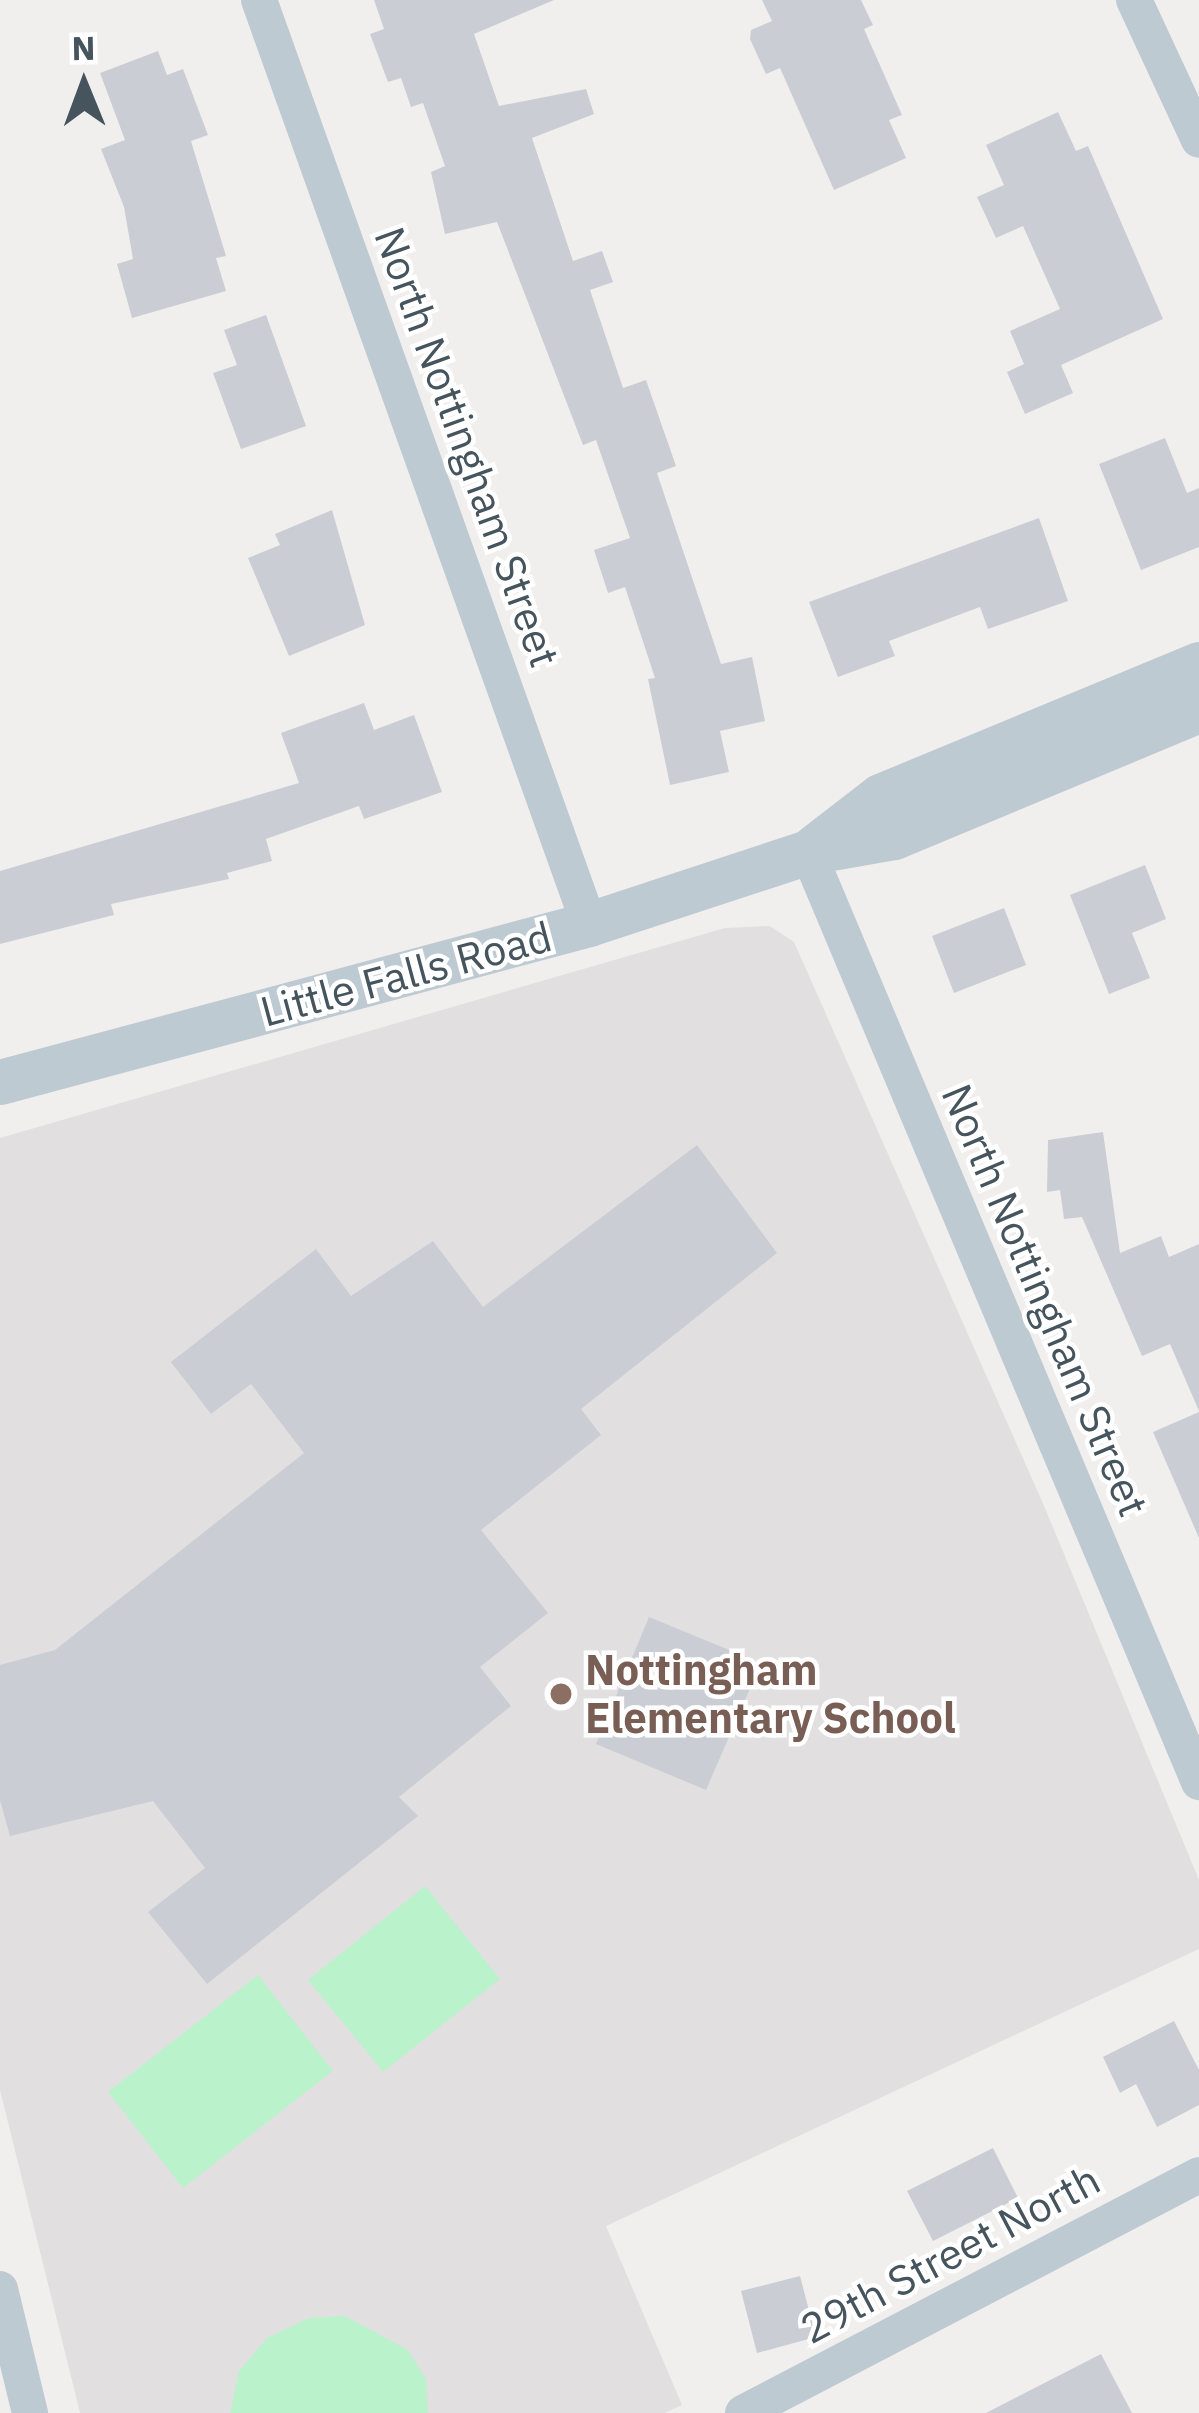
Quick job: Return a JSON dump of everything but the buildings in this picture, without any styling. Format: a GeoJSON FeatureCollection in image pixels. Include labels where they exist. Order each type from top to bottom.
{"type":"FeatureCollection","features":[{"type":"Feature","properties":{"kind":"street","name":"North Nottingham Street"},"geometry":{"type":"LineString","coordinates":[[259,0],[590,924]]}},
{"type":"Feature","properties":{"kind":"street"},"geometry":{"type":"LineString","coordinates":[[1134,0],[1199,140]]}},
{"type":"Feature","properties":{"kind":"street","name":"Little Falls Road"},"geometry":{"type":"LineString","coordinates":[[808,852],[880,796],[1199,664]]}},
{"type":"Feature","properties":{"kind":"street","name":"Little Falls Road"},"geometry":{"type":"LineString","coordinates":[[0,1082],[590,924],[808,852],[894,837],[1199,710]]}},
{"type":"Feature","properties":{"kind":"street","name":"North Nottingham Street"},"geometry":{"type":"LineString","coordinates":[[808,852],[1199,1782]]}},
{"type":"Feature","properties":{"kind":"street","name":"29th Street North"},"geometry":{"type":"LineString","coordinates":[[743,2413],[1199,2175]]}},
{"type":"Feature","properties":{"kind":"street"},"geometry":{"type":"LineString","coordinates":[[0,2289],[30,2413]]}},
{"type":"Feature","properties":{"kind":"shaded area","name":"Nottingham Elementary School"},"geometry":{"type":"Polygon","coordinates":[[[770,926],[794,942],[1045,1508],[1199,1880],[1199,1949],[606,2226],[682,2405],[665,2413],[80,2413],[0,2090],[0,1138],[725,928],[770,926]]]}},
{"type":"Feature","properties":{"kind":"green space"},"geometry":{"type":"Polygon","coordinates":[[[425,1886],[500,1979],[383,2072],[308,1980],[425,1886]]]}},
{"type":"Feature","properties":{"kind":"green space"},"geometry":{"type":"Polygon","coordinates":[[[258,1975],[333,2071],[183,2188],[108,2092],[258,1975]]]}},
{"type":"Feature","properties":{"kind":"green space"},"geometry":{"type":"Polygon","coordinates":[[[345,2316],[408,2350],[426,2379],[428,2413],[230,2413],[239,2371],[267,2338],[309,2318],[345,2316]]]}},
{"type":"Feature","properties":{"kind":"place","name":"Nottingham Elementary School"},"geometry":{"type":"Point","coordinates":[561,1694]}}]}
